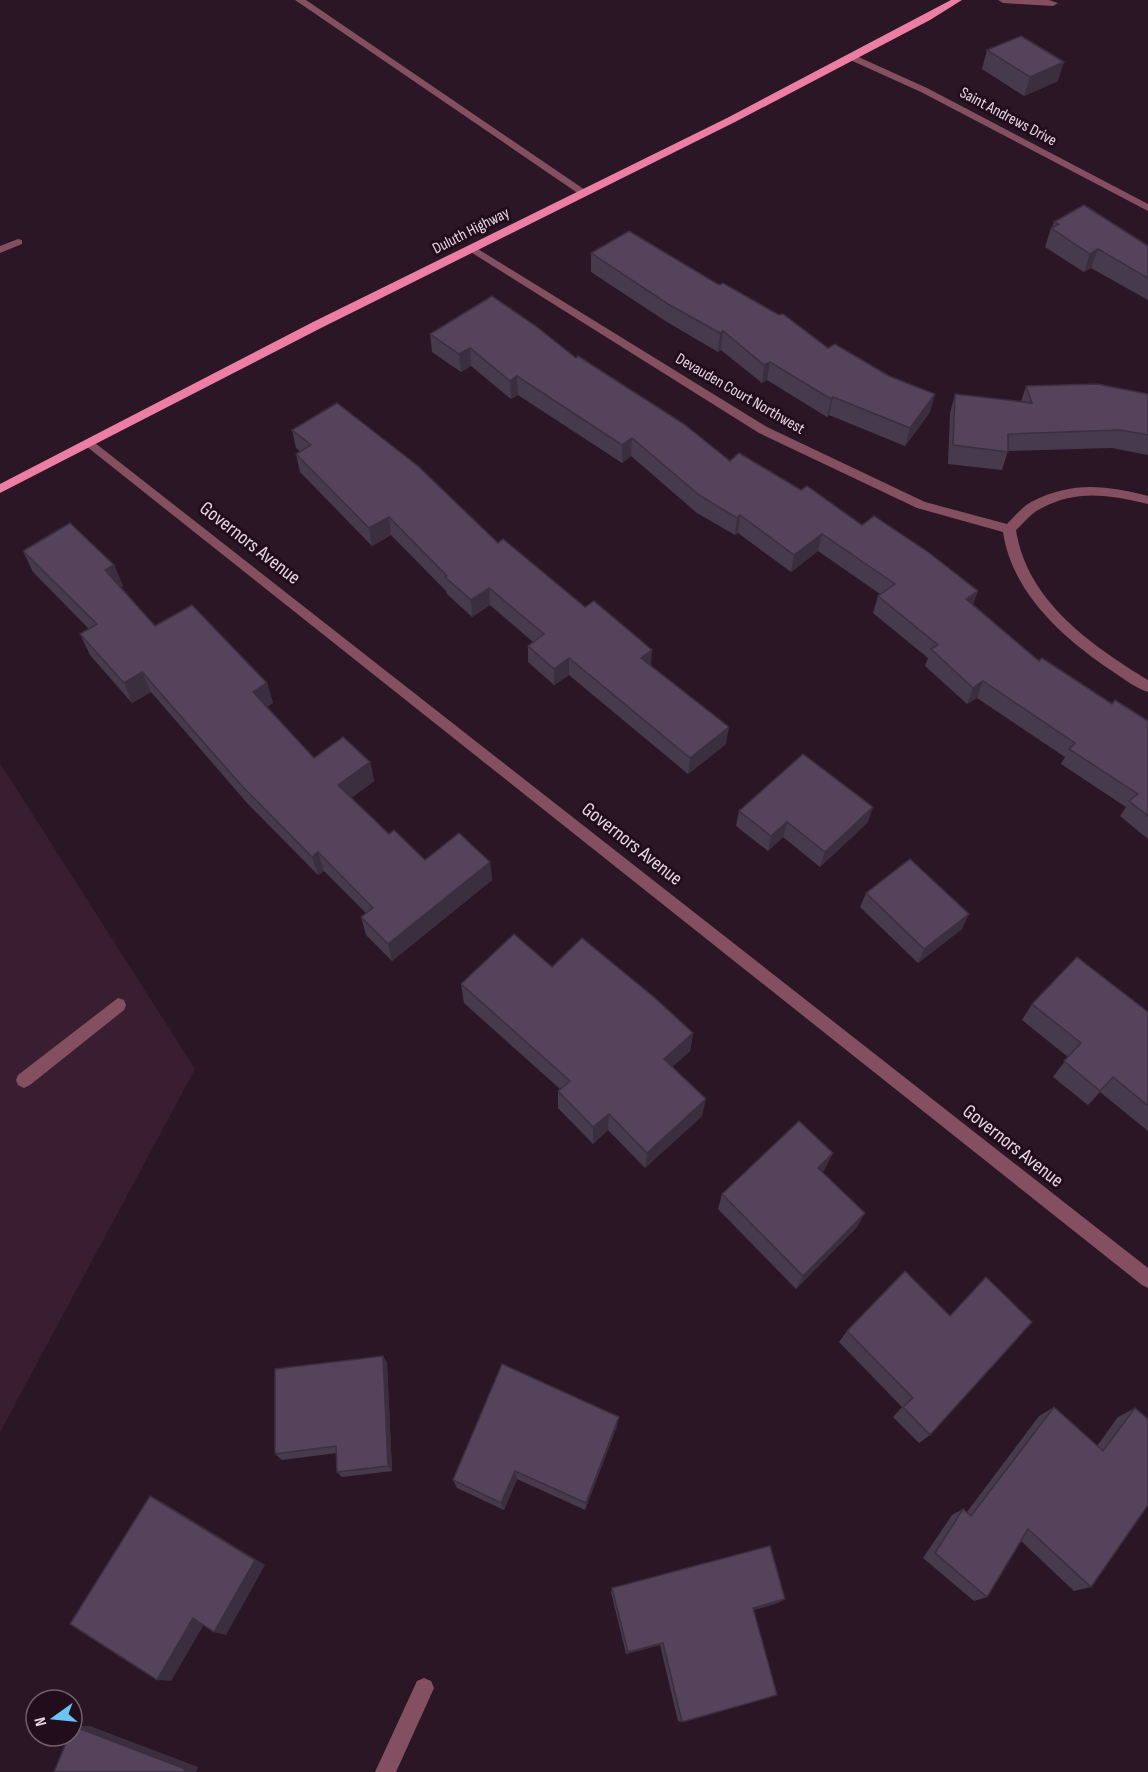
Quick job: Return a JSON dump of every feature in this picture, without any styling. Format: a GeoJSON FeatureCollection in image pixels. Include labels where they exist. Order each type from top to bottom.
{"type":"FeatureCollection","features":[{"type":"Feature","properties":{"kind":"main road","name":"Duluth Highway"},"geometry":{"type":"LineString","coordinates":[[0,489],[317,325],[731,120],[927,18],[957,0]]}},
{"type":"Feature","properties":{"kind":"street"},"geometry":{"type":"LineString","coordinates":[[300,0],[583,192]]}},
{"type":"Feature","properties":{"kind":"street"},"geometry":{"type":"LineString","coordinates":[[1003,0],[1053,3]]}},
{"type":"Feature","properties":{"kind":"street","name":"Saint Andrews Drive"},"geometry":{"type":"LineString","coordinates":[[851,57],[924,90],[1148,208]]}},
{"type":"Feature","properties":{"kind":"street"},"geometry":{"type":"LineString","coordinates":[[0,250],[18,242]]}},
{"type":"Feature","properties":{"kind":"street","name":"Devauden Court Northwest"},"geometry":{"type":"LineString","coordinates":[[473,249],[702,394],[763,429],[921,506],[1009,528]]}},
{"type":"Feature","properties":{"kind":"street","name":"Governors Avenue"},"geometry":{"type":"LineString","coordinates":[[90,443],[1148,1279]]}},
{"type":"Feature","properties":{"kind":"street"},"geometry":{"type":"LineString","coordinates":[[1148,500],[1112,491],[1077,491],[1034,506],[1009,528],[1015,559],[1034,591],[1051,612],[1103,660],[1148,687]]}},
{"type":"Feature","properties":{"kind":"street"},"geometry":{"type":"LineString","coordinates":[[24,1080],[118,1005]]}},
{"type":"Feature","properties":{"kind":"street"},"geometry":{"type":"LineString","coordinates":[[386,1772],[424,1688]]}},
{"type":"Feature","properties":{"kind":"shaded area"},"geometry":{"type":"Polygon","coordinates":[[[0,763],[195,1069],[0,1432],[0,763]]]}},
{"type":"Feature","properties":{"kind":"building"},"geometry":{"type":"Polygon","coordinates":[[[1021,36],[1064,62],[1030,77],[987,50],[1021,36]]]}},
{"type":"Feature","properties":{"kind":"building"},"geometry":{"type":"Polygon","coordinates":[[[1084,205],[1148,246],[1148,278],[1098,249],[1090,254],[1051,228],[1059,224],[1054,222],[1084,205]]]}},
{"type":"Feature","properties":{"kind":"building"},"geometry":{"type":"Polygon","coordinates":[[[629,231],[719,285],[723,283],[779,315],[783,314],[828,348],[835,344],[889,376],[935,394],[910,428],[833,397],[831,399],[770,362],[764,365],[723,331],[720,333],[668,304],[591,253],[629,231]]]}},
{"type":"Feature","properties":{"kind":"building"},"geometry":{"type":"Polygon","coordinates":[[[492,296],[576,358],[578,356],[684,424],[730,461],[739,453],[801,490],[807,486],[862,525],[874,516],[928,552],[978,591],[966,599],[1039,661],[1042,658],[1112,704],[1115,700],[1148,721],[1148,816],[1129,801],[1138,794],[1069,749],[1075,743],[983,681],[973,688],[931,649],[938,645],[878,596],[895,584],[822,534],[794,555],[740,515],[737,518],[699,495],[632,438],[622,445],[517,376],[510,381],[470,348],[459,354],[430,334],[492,296]]]}},
{"type":"Feature","properties":{"kind":"building"},"geometry":{"type":"Polygon","coordinates":[[[1097,384],[1148,394],[1148,435],[1120,430],[1008,434],[1008,452],[953,445],[955,394],[1032,403],[1026,386],[1097,384]]]}},
{"type":"Feature","properties":{"kind":"building"},"geometry":{"type":"Polygon","coordinates":[[[337,403],[418,466],[498,543],[503,539],[585,607],[594,601],[652,650],[641,658],[729,727],[690,758],[569,658],[554,669],[528,646],[544,634],[489,588],[471,600],[445,577],[447,576],[389,517],[369,528],[296,454],[311,445],[292,430],[337,403]]]}},
{"type":"Feature","properties":{"kind":"building"},"geometry":{"type":"Polygon","coordinates":[[[70,523],[114,565],[105,570],[155,626],[192,605],[267,683],[253,692],[314,758],[343,737],[370,762],[338,785],[389,834],[394,830],[425,860],[459,833],[490,862],[388,944],[361,917],[373,908],[318,852],[312,857],[241,785],[142,672],[124,683],[80,634],[97,624],[23,551],[70,523]]]}},
{"type":"Feature","properties":{"kind":"building"},"geometry":{"type":"Polygon","coordinates":[[[803,754],[873,807],[825,852],[787,822],[771,836],[739,811],[803,754]]]}},
{"type":"Feature","properties":{"kind":"building"},"geometry":{"type":"Polygon","coordinates":[[[910,859],[969,914],[924,949],[866,893],[910,859]]]}},
{"type":"Feature","properties":{"kind":"building"},"geometry":{"type":"Polygon","coordinates":[[[514,934],[552,967],[582,938],[655,998],[693,1033],[664,1059],[706,1099],[647,1153],[609,1114],[593,1127],[558,1091],[570,1081],[461,984],[514,934]]]}},
{"type":"Feature","properties":{"kind":"building"},"geometry":{"type":"Polygon","coordinates":[[[1077,957],[1148,1012],[1148,1106],[1113,1077],[1100,1091],[1064,1061],[1081,1043],[1032,1004],[1077,957]]]}},
{"type":"Feature","properties":{"kind":"building"},"geometry":{"type":"Polygon","coordinates":[[[799,1121],[833,1153],[818,1168],[865,1213],[803,1276],[722,1194],[799,1121]]]}},
{"type":"Feature","properties":{"kind":"building"},"geometry":{"type":"Polygon","coordinates":[[[905,1271],[950,1316],[986,1277],[1032,1322],[930,1435],[903,1407],[913,1398],[847,1331],[905,1271]]]}},
{"type":"Feature","properties":{"kind":"building"},"geometry":{"type":"Polygon","coordinates":[[[383,1356],[388,1466],[337,1472],[336,1446],[275,1454],[275,1369],[383,1356]]]}},
{"type":"Feature","properties":{"kind":"building"},"geometry":{"type":"Polygon","coordinates":[[[502,1364],[619,1417],[586,1503],[515,1471],[501,1503],[453,1480],[502,1364]]]}},
{"type":"Feature","properties":{"kind":"building"},"geometry":{"type":"Polygon","coordinates":[[[1054,1407],[1103,1451],[1135,1408],[1148,1419],[1148,1505],[1091,1587],[1028,1529],[987,1597],[935,1553],[963,1509],[971,1516],[1054,1407]]]}},
{"type":"Feature","properties":{"kind":"building"},"geometry":{"type":"Polygon","coordinates":[[[150,1496],[255,1560],[214,1632],[193,1618],[157,1680],[70,1624],[150,1496]]]}},
{"type":"Feature","properties":{"kind":"building"},"geometry":{"type":"Polygon","coordinates":[[[770,1546],[785,1599],[753,1608],[777,1695],[682,1722],[663,1643],[628,1652],[612,1588],[770,1546]]]}},
{"type":"Feature","properties":{"kind":"building"},"geometry":{"type":"Polygon","coordinates":[[[84,1730],[185,1769],[184,1772],[54,1772],[64,1748],[84,1748],[84,1730]]]}}]}
